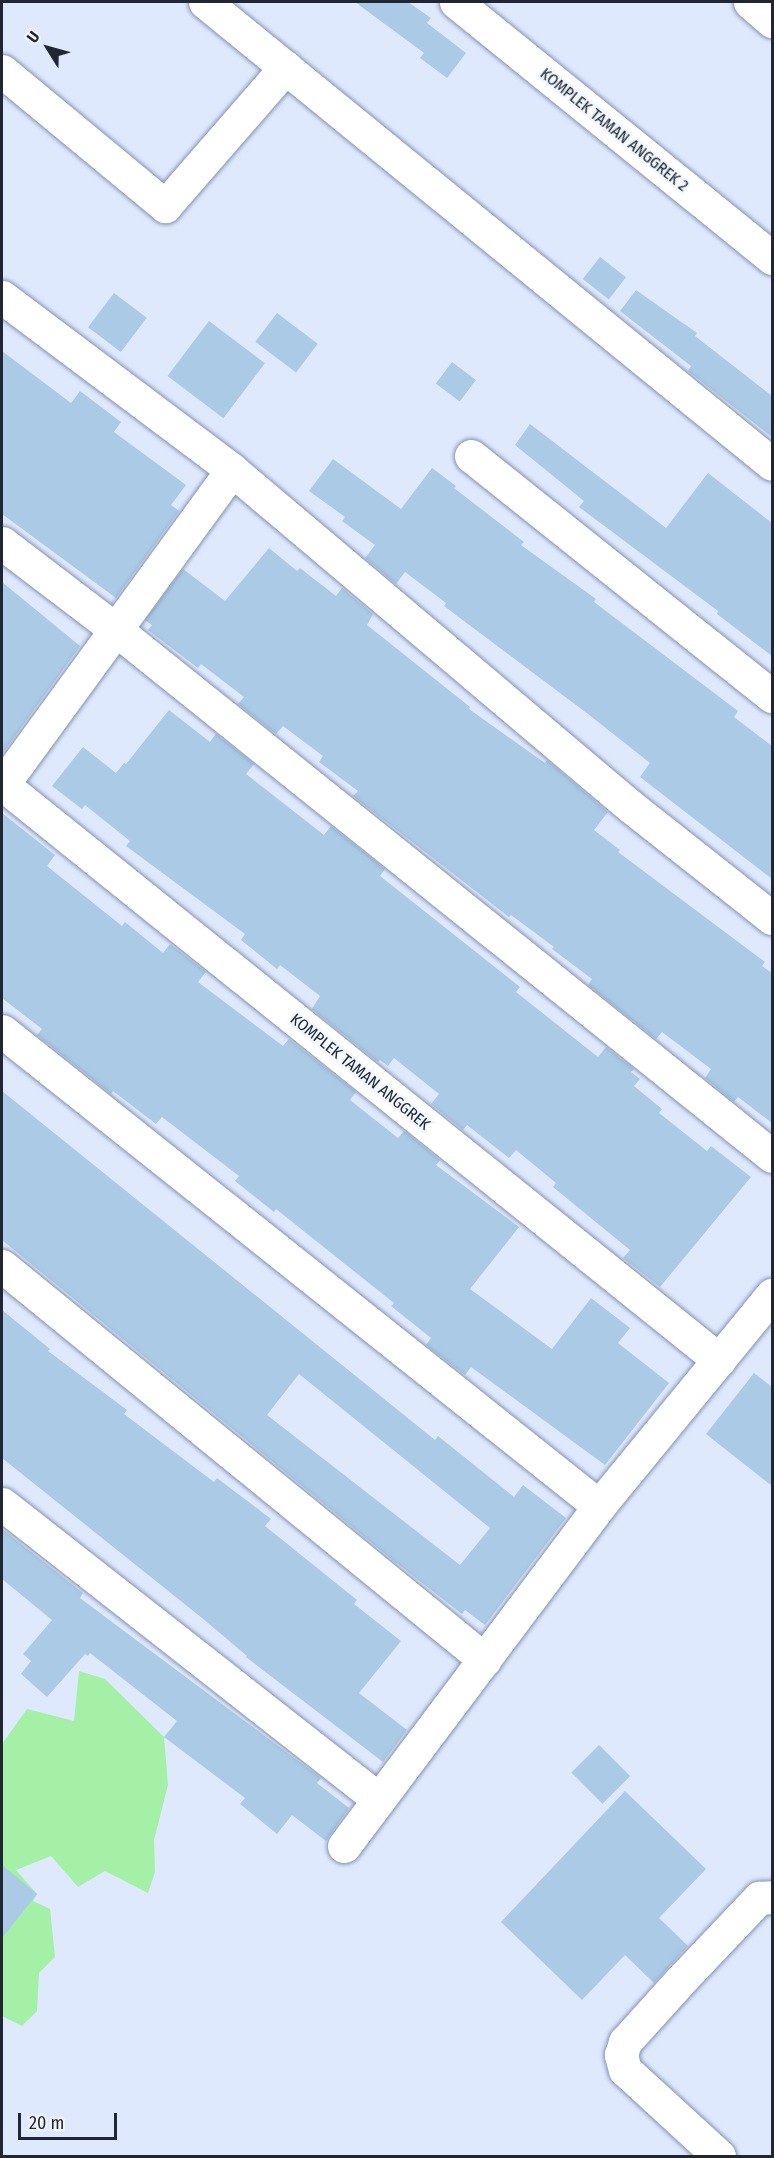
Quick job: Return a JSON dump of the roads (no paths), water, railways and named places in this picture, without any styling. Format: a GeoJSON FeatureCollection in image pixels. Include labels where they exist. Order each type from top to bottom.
{"type":"FeatureCollection","features":[{"type":"Feature","properties":{"kind":"street"},"geometry":{"type":"LineString","coordinates":[[205,2],[772,464]]}},
{"type":"Feature","properties":{"kind":"street","name":"KOMPLEK TAMAN ANGGREK 2"},"geometry":{"type":"LineString","coordinates":[[456,2],[772,258]]}},
{"type":"Feature","properties":{"kind":"street"},"geometry":{"type":"LineString","coordinates":[[750,2],[772,21]]}},
{"type":"Feature","properties":{"kind":"street"},"geometry":{"type":"LineString","coordinates":[[2,71],[165,206],[286,67]]}},
{"type":"Feature","properties":{"kind":"street"},"geometry":{"type":"LineString","coordinates":[[2,297],[232,470],[630,806],[772,918]]}},
{"type":"Feature","properties":{"kind":"street"},"geometry":{"type":"LineString","coordinates":[[471,456],[772,696]]}},
{"type":"Feature","properties":{"kind":"street"},"geometry":{"type":"LineString","coordinates":[[2,784],[232,470]]}},
{"type":"Feature","properties":{"kind":"street"},"geometry":{"type":"LineString","coordinates":[[2,543],[115,629],[772,1156]]}},
{"type":"Feature","properties":{"kind":"street","name":"KOMPLEK TAMAN ANGGREK"},"geometry":{"type":"LineString","coordinates":[[2,784],[719,1360]]}},
{"type":"Feature","properties":{"kind":"street"},"geometry":{"type":"LineString","coordinates":[[2,1031],[599,1506]]}},
{"type":"Feature","properties":{"kind":"street"},"geometry":{"type":"LineString","coordinates":[[2,1266],[485,1660]]}},
{"type":"Feature","properties":{"kind":"street"},"geometry":{"type":"LineString","coordinates":[[344,1846],[599,1506],[719,1360],[769,1308]]}},
{"type":"Feature","properties":{"kind":"street"},"geometry":{"type":"LineString","coordinates":[[2,1504],[379,1800]]}},
{"type":"Feature","properties":{"kind":"street"},"geometry":{"type":"LineString","coordinates":[[719,2157],[625,2070],[621,2055],[625,2042],[759,1898],[772,1897]]}}]}
